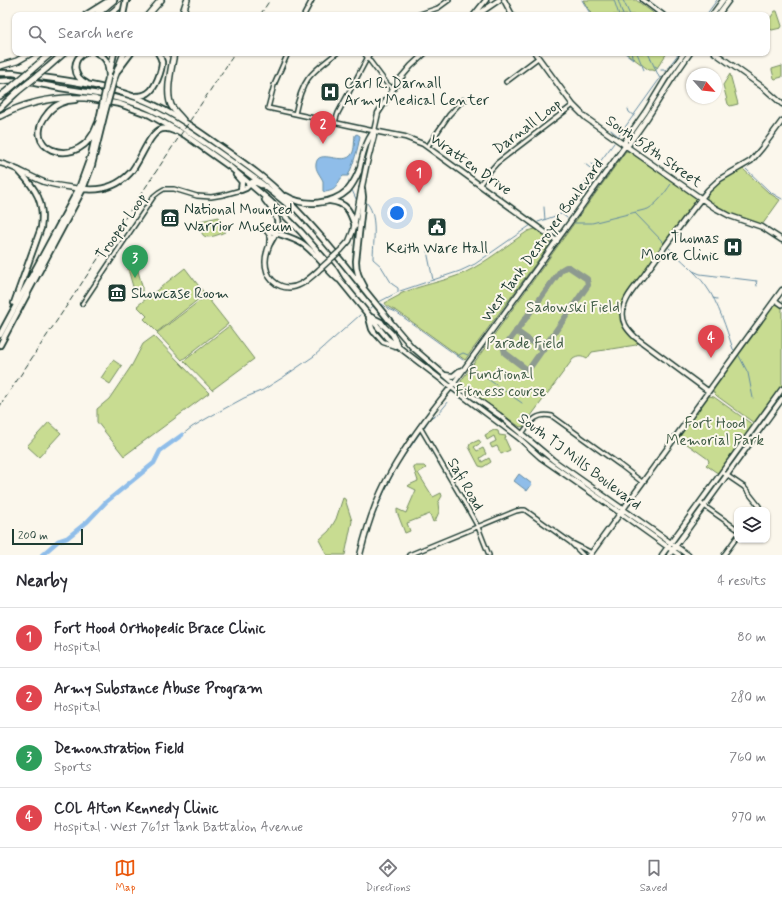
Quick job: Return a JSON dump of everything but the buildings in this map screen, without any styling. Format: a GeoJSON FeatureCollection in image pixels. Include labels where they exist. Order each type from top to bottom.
{"type":"FeatureCollection","features":[{"type":"Feature","properties":{"kind":"highway"},"geometry":{"type":"LineString","coordinates":[[91,12],[110,0]]}},
{"type":"Feature","properties":{"kind":"highway"},"geometry":{"type":"LineString","coordinates":[[100,12],[114,0]]}},
{"type":"Feature","properties":{"kind":"highway"},"geometry":{"type":"LineString","coordinates":[[113,12],[127,0]]}},
{"type":"Feature","properties":{"kind":"highway"},"geometry":{"type":"LineString","coordinates":[[151,12],[161,0]]}},
{"type":"Feature","properties":{"kind":"highway"},"geometry":{"type":"LineString","coordinates":[[183,12],[187,0]]}},
{"type":"Feature","properties":{"kind":"highway"},"geometry":{"type":"LineString","coordinates":[[0,66],[18,61],[26,56]]}},
{"type":"Feature","properties":{"kind":"highway"},"geometry":{"type":"LineString","coordinates":[[0,95],[7,91],[48,56]]}},
{"type":"Feature","properties":{"kind":"highway"},"geometry":{"type":"LineString","coordinates":[[0,108],[60,56]]}},
{"type":"Feature","properties":{"kind":"highway"},"geometry":{"type":"LineString","coordinates":[[110,78],[119,65],[123,56]]}},
{"type":"Feature","properties":{"kind":"highway"},"geometry":{"type":"LineString","coordinates":[[174,56],[169,87],[170,100],[172,106],[183,120]]}},
{"type":"Feature","properties":{"kind":"highway"},"geometry":{"type":"LineString","coordinates":[[0,116],[23,105],[51,99],[74,97],[95,99]]}},
{"type":"Feature","properties":{"kind":"main road"},"geometry":{"type":"LineString","coordinates":[[124,12],[127,0]]}},
{"type":"Feature","properties":{"kind":"main road"},"geometry":{"type":"LineString","coordinates":[[80,56],[76,62],[76,73],[83,81],[95,86]]}},
{"type":"Feature","properties":{"kind":"main road"},"geometry":{"type":"LineString","coordinates":[[103,56],[106,60],[110,78]]}},
{"type":"Feature","properties":{"kind":"main road"},"geometry":{"type":"LineString","coordinates":[[0,345],[92,165],[114,56]]}},
{"type":"Feature","properties":{"kind":"main road"},"geometry":{"type":"LineString","coordinates":[[110,78],[129,56]]}},
{"type":"Feature","properties":{"kind":"main road"},"geometry":{"type":"LineString","coordinates":[[133,96],[146,94],[155,84],[162,63],[160,56]]}},
{"type":"Feature","properties":{"kind":"main road","name":"South TJ Mills Boulevard"},"geometry":{"type":"LineString","coordinates":[[0,74],[17,74],[95,86],[133,96],[164,109],[183,120],[262,177],[284,196],[308,222],[389,320]]}},
{"type":"Feature","properties":{"kind":"main road","name":"South TJ Mills Boulevard"},"geometry":{"type":"LineString","coordinates":[[0,81],[6,80],[23,82],[119,98],[144,107],[165,117],[189,132],[249,173],[308,222]]}},
{"type":"Feature","properties":{"kind":"main road"},"geometry":{"type":"LineString","coordinates":[[103,112],[93,134],[83,145],[73,151],[61,153],[51,150],[47,148],[41,139],[40,133],[42,122],[48,112],[53,107],[70,100],[95,99],[120,104],[150,115],[185,135],[230,167],[271,202],[334,270],[340,280],[379,329]]}},
{"type":"Feature","properties":{"kind":"main road"},"geometry":{"type":"LineString","coordinates":[[1,334],[81,189],[91,156],[98,123]]}},
{"type":"Feature","properties":{"kind":"main road"},"geometry":{"type":"LineString","coordinates":[[81,189],[98,190],[115,185],[123,180],[134,168],[150,139],[162,128],[185,135]]}},
{"type":"Feature","properties":{"kind":"main road"},"geometry":{"type":"LineString","coordinates":[[230,167],[242,182],[241,190]]}},
{"type":"Feature","properties":{"kind":"main road"},"geometry":{"type":"LineString","coordinates":[[1,334],[18,294],[43,219],[37,194],[19,171]]}},
{"type":"Feature","properties":{"kind":"main road"},"geometry":{"type":"LineString","coordinates":[[324,202],[348,190],[359,171]]}},
{"type":"Feature","properties":{"kind":"main road"},"geometry":{"type":"LineString","coordinates":[[241,190],[253,182],[270,189]]}},
{"type":"Feature","properties":{"kind":"main road"},"geometry":{"type":"LineString","coordinates":[[251,184],[274,211],[277,218],[278,225],[276,233],[270,243]]}},
{"type":"Feature","properties":{"kind":"main road"},"geometry":{"type":"LineString","coordinates":[[362,189],[363,197],[356,269],[368,295]]}},
{"type":"Feature","properties":{"kind":"main road"},"geometry":{"type":"LineString","coordinates":[[278,191],[288,198],[303,203],[334,201],[344,206],[349,211],[355,226]]}},
{"type":"Feature","properties":{"kind":"main road"},"geometry":{"type":"LineString","coordinates":[[265,229],[304,244],[330,272],[340,280]]}},
{"type":"Feature","properties":{"kind":"street"},"geometry":{"type":"LineString","coordinates":[[306,12],[312,0]]}},
{"type":"Feature","properties":{"kind":"street"},"geometry":{"type":"LineString","coordinates":[[431,12],[449,0]]}},
{"type":"Feature","properties":{"kind":"street"},"geometry":{"type":"LineString","coordinates":[[478,12],[486,0]]}},
{"type":"Feature","properties":{"kind":"street"},"geometry":{"type":"LineString","coordinates":[[481,12],[499,0]]}},
{"type":"Feature","properties":{"kind":"street"},"geometry":{"type":"LineString","coordinates":[[504,0],[510,12]]}},
{"type":"Feature","properties":{"kind":"street"},"geometry":{"type":"LineString","coordinates":[[643,0],[659,12]]}},
{"type":"Feature","properties":{"kind":"street"},"geometry":{"type":"LineString","coordinates":[[714,12],[723,0]]}},
{"type":"Feature","properties":{"kind":"street"},"geometry":{"type":"LineString","coordinates":[[720,12],[729,0]]}},
{"type":"Feature","properties":{"kind":"street","name":"Wratten Drive"},"geometry":{"type":"LineString","coordinates":[[287,56],[274,85],[268,108],[412,139],[428,146],[557,241]]}},
{"type":"Feature","properties":{"kind":"street"},"geometry":{"type":"LineString","coordinates":[[295,114],[301,92],[308,77],[333,56]]}},
{"type":"Feature","properties":{"kind":"street"},"geometry":{"type":"LineString","coordinates":[[265,229],[270,236],[270,243],[265,257],[267,272],[270,278],[278,285],[288,288],[298,286],[308,280],[350,241],[355,226],[365,172],[379,111],[406,71],[422,56]]}},
{"type":"Feature","properties":{"kind":"street","name":"West Tank Destroyer Boulevard"},"geometry":{"type":"LineString","coordinates":[[625,146],[625,141],[682,56]]}},
{"type":"Feature","properties":{"kind":"street","name":"West Tank Destroyer Boulevard"},"geometry":{"type":"LineString","coordinates":[[360,555],[363,541],[380,493],[398,460],[420,426],[451,387],[625,146],[629,144],[688,56]]}},
{"type":"Feature","properties":{"kind":"street"},"geometry":{"type":"LineString","coordinates":[[719,56],[764,88],[782,104]]}},
{"type":"Feature","properties":{"kind":"street"},"geometry":{"type":"LineString","coordinates":[[336,122],[338,113],[367,57],[387,84],[393,89]]}},
{"type":"Feature","properties":{"kind":"street"},"geometry":{"type":"LineString","coordinates":[[506,82],[538,58]]}},
{"type":"Feature","properties":{"kind":"street","name":"South 58th Street"},"geometry":{"type":"LineString","coordinates":[[538,58],[573,105],[586,118],[701,199],[726,214],[762,227],[782,240]]}},
{"type":"Feature","properties":{"kind":"street"},"geometry":{"type":"LineString","coordinates":[[428,146],[449,115],[463,100]]}},
{"type":"Feature","properties":{"kind":"street","name":"Darnall Loop"},"geometry":{"type":"LineString","coordinates":[[480,184],[497,163],[573,105]]}},
{"type":"Feature","properties":{"kind":"street"},"geometry":{"type":"LineString","coordinates":[[708,392],[635,337],[627,329],[624,324],[624,306],[628,297],[708,190],[720,180],[751,161],[782,121]]}},
{"type":"Feature","properties":{"kind":"street"},"geometry":{"type":"LineString","coordinates":[[359,171],[363,153],[370,135],[374,131]]}},
{"type":"Feature","properties":{"kind":"street"},"geometry":{"type":"LineString","coordinates":[[0,163],[45,182],[81,189]]}},
{"type":"Feature","properties":{"kind":"street","name":"Trooper Loop"},"geometry":{"type":"LineString","coordinates":[[82,304],[154,196],[159,192],[164,189],[174,189],[199,196],[214,197],[241,190]]}},
{"type":"Feature","properties":{"kind":"street"},"geometry":{"type":"LineString","coordinates":[[409,555],[516,511],[523,510],[570,542],[591,554],[782,290]]}},
{"type":"Feature","properties":{"kind":"street"},"geometry":{"type":"LineString","coordinates":[[775,300],[782,305]]}},
{"type":"Feature","properties":{"kind":"street","name":"South TJ Mills Boulevard"},"geometry":{"type":"LineString","coordinates":[[389,320],[412,346],[444,375],[499,415],[553,460],[622,511],[670,545],[675,546],[688,555]]}},
{"type":"Feature","properties":{"kind":"street","name":"South TJ Mills Boulevard"},"geometry":{"type":"LineString","coordinates":[[379,329],[387,338],[519,438],[540,457],[622,511]]}},
{"type":"Feature","properties":{"kind":"street"},"geometry":{"type":"LineString","coordinates":[[444,375],[453,376],[459,371],[463,370]]}},
{"type":"Feature","properties":{"kind":"street"},"geometry":{"type":"LineString","coordinates":[[669,555],[781,397],[782,389]]}},
{"type":"Feature","properties":{"kind":"street"},"geometry":{"type":"LineString","coordinates":[[662,555],[722,472],[781,397]]}},
{"type":"Feature","properties":{"kind":"street"},"geometry":{"type":"LineString","coordinates":[[519,438],[534,419],[542,415],[548,415],[556,418],[642,482]]}},
{"type":"Feature","properties":{"kind":"street","name":"Safi Road"},"geometry":{"type":"LineString","coordinates":[[420,426],[478,527],[489,555]]}},
{"type":"Feature","properties":{"kind":"street"},"geometry":{"type":"LineString","coordinates":[[722,472],[744,487],[758,507]]}},
{"type":"Feature","properties":{"kind":"street"},"geometry":{"type":"LineString","coordinates":[[700,503],[734,527]]}},
{"type":"Feature","properties":{"kind":"street"},"geometry":{"type":"LineString","coordinates":[[724,555],[734,540]]}},
{"type":"Feature","properties":{"kind":"street"},"geometry":{"type":"LineString","coordinates":[[570,542],[582,555]]}},
{"type":"Feature","properties":{"kind":"street","name":"South TJ Mills Boulevard"},"geometry":{"type":"LineString","coordinates":[[670,545],[672,550],[679,555]]}},
{"type":"Feature","properties":{"kind":"green space"},"geometry":{"type":"Polygon","coordinates":[[[583,0],[636,0],[652,12],[590,12],[583,0]]]}},
{"type":"Feature","properties":{"kind":"green space"},"geometry":{"type":"Polygon","coordinates":[[[775,11],[777,11],[782,26],[781,28],[772,30],[770,29],[770,18],[775,11]]]}},
{"type":"Feature","properties":{"kind":"green space"},"geometry":{"type":"Polygon","coordinates":[[[630,56],[665,56],[655,71],[649,70],[630,56]]]}},
{"type":"Feature","properties":{"kind":"green space"},"geometry":{"type":"Polygon","coordinates":[[[782,66],[782,77],[775,79],[772,69],[782,66]]]}},
{"type":"Feature","properties":{"kind":"green space"},"geometry":{"type":"Polygon","coordinates":[[[730,74],[738,104],[730,106],[728,104],[723,85],[730,74]]]}},
{"type":"Feature","properties":{"kind":"green space","name":"Sadowski Field"},"geometry":{"type":"Polygon","coordinates":[[[626,151],[630,152],[695,197],[695,204],[624,299],[621,312],[622,324],[628,334],[638,343],[636,345],[592,352],[587,359],[577,357],[573,359],[524,426],[520,427],[462,385],[461,381],[626,151]]]}},
{"type":"Feature","properties":{"kind":"green space"},"geometry":{"type":"Polygon","coordinates":[[[743,169],[769,193],[780,200],[762,225],[718,208],[707,199],[708,194],[716,185],[727,177],[743,169]]]}},
{"type":"Feature","properties":{"kind":"green space"},"geometry":{"type":"Polygon","coordinates":[[[219,217],[225,232],[210,237],[203,235],[199,225],[200,221],[219,217]]]}},
{"type":"Feature","properties":{"kind":"green space"},"geometry":{"type":"Polygon","coordinates":[[[536,227],[549,239],[549,245],[465,360],[397,311],[388,307],[385,303],[400,294],[464,273],[481,264],[536,227]]]}},
{"type":"Feature","properties":{"kind":"green space"},"geometry":{"type":"Polygon","coordinates":[[[132,263],[137,267],[142,286],[142,293],[140,296],[135,294],[128,269],[129,265],[132,263]]]}},
{"type":"Feature","properties":{"kind":"green space"},"geometry":{"type":"Polygon","coordinates":[[[185,268],[205,294],[157,332],[144,319],[147,316],[137,306],[185,268]]]}},
{"type":"Feature","properties":{"kind":"green space"},"geometry":{"type":"Polygon","coordinates":[[[206,296],[228,324],[182,360],[157,333],[206,296]]]}},
{"type":"Feature","properties":{"kind":"green space"},"geometry":{"type":"Polygon","coordinates":[[[778,304],[782,306],[782,387],[754,423],[717,396],[713,391],[715,386],[773,306],[778,304]]]}},
{"type":"Feature","properties":{"kind":"green space"},"geometry":{"type":"Polygon","coordinates":[[[229,326],[254,359],[212,390],[184,361],[229,326]]]}},
{"type":"Feature","properties":{"kind":"green space"},"geometry":{"type":"Polygon","coordinates":[[[154,336],[209,393],[124,456],[97,422],[97,409],[109,399],[132,365],[143,344],[154,336]]]}},
{"type":"Feature","properties":{"kind":"green space"},"geometry":{"type":"Polygon","coordinates":[[[113,360],[122,366],[110,384],[101,378],[113,360]]]}},
{"type":"Feature","properties":{"kind":"green space","name":"Fort Hood Memorial Park"},"geometry":{"type":"Polygon","coordinates":[[[709,396],[714,397],[753,425],[719,473],[706,465],[709,462],[708,459],[679,437],[706,398],[709,396]]]}},
{"type":"Feature","properties":{"kind":"green space"},"geometry":{"type":"Polygon","coordinates":[[[49,422],[61,433],[39,457],[27,446],[49,422]]]}},
{"type":"Feature","properties":{"kind":"green space"},"geometry":{"type":"Polygon","coordinates":[[[494,430],[498,431],[499,435],[506,436],[505,439],[510,450],[501,454],[497,446],[492,448],[490,444],[496,441],[494,436],[487,440],[485,435],[494,430]]]}},
{"type":"Feature","properties":{"kind":"green space"},"geometry":{"type":"Polygon","coordinates":[[[479,440],[481,443],[474,447],[477,451],[483,448],[486,454],[480,458],[482,462],[489,458],[491,462],[483,467],[479,466],[469,447],[470,444],[479,440]]]}},
{"type":"Feature","properties":{"kind":"green space"},"geometry":{"type":"Polygon","coordinates":[[[413,466],[424,466],[426,468],[418,473],[433,497],[441,493],[442,496],[438,503],[439,512],[435,521],[433,522],[430,514],[407,523],[410,531],[405,533],[397,509],[406,513],[416,490],[408,486],[418,481],[413,466]]]}},
{"type":"Feature","properties":{"kind":"green space"},"geometry":{"type":"Polygon","coordinates":[[[343,498],[345,499],[352,521],[345,555],[327,555],[319,540],[329,531],[336,519],[343,498]]]}},
{"type":"Feature","properties":{"kind":"water"},"geometry":{"type":"Polygon","coordinates":[[[357,134],[360,136],[359,141],[348,176],[343,176],[333,190],[323,191],[323,181],[317,171],[316,166],[318,159],[321,157],[343,159],[348,157],[353,152],[355,135],[357,134]]]}},
{"type":"Feature","properties":{"kind":"water"},"geometry":{"type":"Polygon","coordinates":[[[519,474],[532,484],[527,491],[514,481],[519,474]]]}},
{"type":"Feature","properties":{"kind":"waterway"},"geometry":{"type":"LineString","coordinates":[[582,0],[589,12]]}},
{"type":"Feature","properties":{"kind":"waterway"},"geometry":{"type":"LineString","coordinates":[[614,0],[618,12]]}},
{"type":"Feature","properties":{"kind":"waterway"},"geometry":{"type":"LineString","coordinates":[[618,0],[622,12]]}},
{"type":"Feature","properties":{"kind":"waterway"},"geometry":{"type":"LineString","coordinates":[[623,0],[629,12]]}},
{"type":"Feature","properties":{"kind":"waterway"},"geometry":{"type":"LineString","coordinates":[[708,12],[717,0]]}},
{"type":"Feature","properties":{"kind":"waterway"},"geometry":{"type":"LineString","coordinates":[[629,56],[633,59],[632,56]]}},
{"type":"Feature","properties":{"kind":"waterway"},"geometry":{"type":"LineString","coordinates":[[638,56],[644,70]]}},
{"type":"Feature","properties":{"kind":"waterway"},"geometry":{"type":"LineString","coordinates":[[649,56],[660,79]]}},
{"type":"Feature","properties":{"kind":"waterway"},"geometry":{"type":"LineString","coordinates":[[664,73],[677,56]]}},
{"type":"Feature","properties":{"kind":"waterway"},"geometry":{"type":"LineString","coordinates":[[661,70],[666,70]]}},
{"type":"Feature","properties":{"kind":"waterway"},"geometry":{"type":"LineString","coordinates":[[618,137],[661,77]]}},
{"type":"Feature","properties":{"kind":"waterway"},"geometry":{"type":"LineString","coordinates":[[628,109],[634,116]]}},
{"type":"Feature","properties":{"kind":"waterway"},"geometry":{"type":"LineString","coordinates":[[611,130],[618,136]]}},
{"type":"Feature","properties":{"kind":"waterway"},"geometry":{"type":"LineString","coordinates":[[538,222],[561,214],[614,143]]}},
{"type":"Feature","properties":{"kind":"waterway"},"geometry":{"type":"LineString","coordinates":[[585,164],[594,171]]}},
{"type":"Feature","properties":{"kind":"waterway"},"geometry":{"type":"LineString","coordinates":[[592,164],[596,167]]}},
{"type":"Feature","properties":{"kind":"waterway"},"geometry":{"type":"LineString","coordinates":[[746,169],[770,192],[782,199]]}},
{"type":"Feature","properties":{"kind":"waterway"},"geometry":{"type":"LineString","coordinates":[[575,223],[592,223],[648,209],[658,201],[671,184]]}},
{"type":"Feature","properties":{"kind":"waterway"},"geometry":{"type":"LineString","coordinates":[[352,190],[356,199]]}},
{"type":"Feature","properties":{"kind":"waterway"},"geometry":{"type":"LineString","coordinates":[[365,201],[369,206],[374,220],[373,259],[381,266],[392,284],[398,288],[398,292]]}},
{"type":"Feature","properties":{"kind":"waterway"},"geometry":{"type":"LineString","coordinates":[[561,204],[565,209]]}},
{"type":"Feature","properties":{"kind":"waterway"},"geometry":{"type":"LineString","coordinates":[[544,207],[545,220]]}},
{"type":"Feature","properties":{"kind":"waterway"},"geometry":{"type":"LineString","coordinates":[[635,213],[663,242]]}},
{"type":"Feature","properties":{"kind":"waterway"},"geometry":{"type":"LineString","coordinates":[[562,214],[567,218]]}},
{"type":"Feature","properties":{"kind":"waterway"},"geometry":{"type":"LineString","coordinates":[[463,360],[396,312],[379,302],[400,291],[460,271],[475,264],[531,225]]}},
{"type":"Feature","properties":{"kind":"waterway"},"geometry":{"type":"LineString","coordinates":[[669,248],[698,276],[711,293],[735,351]]}},
{"type":"Feature","properties":{"kind":"waterway"},"geometry":{"type":"LineString","coordinates":[[427,251],[433,280]]}},
{"type":"Feature","properties":{"kind":"waterway"},"geometry":{"type":"LineString","coordinates":[[693,271],[700,274],[757,281]]}},
{"type":"Feature","properties":{"kind":"waterway"},"geometry":{"type":"LineString","coordinates":[[756,281],[757,286]]}},
{"type":"Feature","properties":{"kind":"waterway"},"geometry":{"type":"LineString","coordinates":[[713,298],[717,299]]}},
{"type":"Feature","properties":{"kind":"waterway"},"geometry":{"type":"LineString","coordinates":[[182,435],[192,427],[211,416],[244,398],[263,390],[282,378],[314,356],[360,315]]}},
{"type":"Feature","properties":{"kind":"waterway"},"geometry":{"type":"LineString","coordinates":[[457,356],[463,353],[468,355]]}},
{"type":"Feature","properties":{"kind":"waterway"},"geometry":{"type":"LineString","coordinates":[[738,354],[748,373],[753,398]]}},
{"type":"Feature","properties":{"kind":"waterway"},"geometry":{"type":"LineString","coordinates":[[472,368],[522,403]]}},
{"type":"Feature","properties":{"kind":"waterway"},"geometry":{"type":"LineString","coordinates":[[424,428],[430,418],[439,413],[449,401]]}},
{"type":"Feature","properties":{"kind":"waterway"},"geometry":{"type":"LineString","coordinates":[[400,462],[420,433]]}},
{"type":"Feature","properties":{"kind":"waterway"},"geometry":{"type":"LineString","coordinates":[[42,555],[58,541],[67,538],[87,522],[106,502],[154,463],[160,451],[182,435]]}},
{"type":"Feature","properties":{"kind":"waterway"},"geometry":{"type":"LineString","coordinates":[[375,514],[398,465]]}},
{"type":"Feature","properties":{"kind":"taxiway"},"geometry":{"type":"LineString","coordinates":[[566,267],[569,267],[587,279],[588,285],[531,366],[526,369],[505,353],[504,348],[561,270],[566,267]]}},
{"type":"Feature","properties":{"kind":"taxiway"},"geometry":{"type":"LineString","coordinates":[[516,331],[543,350]]}},
{"type":"Feature","properties":{"kind":"railway"},"geometry":{"type":"LineString","coordinates":[[262,12],[270,0]]}},
{"type":"Feature","properties":{"kind":"railway"},"geometry":{"type":"LineString","coordinates":[[0,406],[233,56]]}},
{"type":"Feature","properties":{"kind":"place","name":"Carl R. Darnall Army Medical Center"},"geometry":{"type":"Point","coordinates":[330,92]}},
{"type":"Feature","properties":{"kind":"place","name":"Army Substance Abuse Program"},"geometry":{"type":"Point","coordinates":[323,144]}},
{"type":"Feature","properties":{"kind":"place","name":"Fort Hood Orthopedic Brace Clinic"},"geometry":{"type":"Point","coordinates":[419,193]}},
{"type":"Feature","properties":{"kind":"place","name":"National Mounted Warrior Museum"},"geometry":{"type":"Point","coordinates":[170,218]}},
{"type":"Feature","properties":{"kind":"place","name":"Keith Ware Hall"},"geometry":{"type":"Point","coordinates":[437,227]}},
{"type":"Feature","properties":{"kind":"place","name":"Thomas Moore Clinic"},"geometry":{"type":"Point","coordinates":[733,247]}},
{"type":"Feature","properties":{"kind":"place","name":"Demonstration Field"},"geometry":{"type":"Point","coordinates":[135,278]}},
{"type":"Feature","properties":{"kind":"place","name":"Showcase Room"},"geometry":{"type":"Point","coordinates":[117,293]}},
{"type":"Feature","properties":{"kind":"place","name":"COL Alton Kennedy Clinic"},"geometry":{"type":"Point","coordinates":[711,358]}},
{"type":"Feature","properties":{"kind":"park label","name":"Parade Field"},"geometry":{"type":"Point","coordinates":[525,343]}},
{"type":"Feature","properties":{"kind":"park label","name":"Functional Fitness course"},"geometry":{"type":"Point","coordinates":[501,382]}}]}
